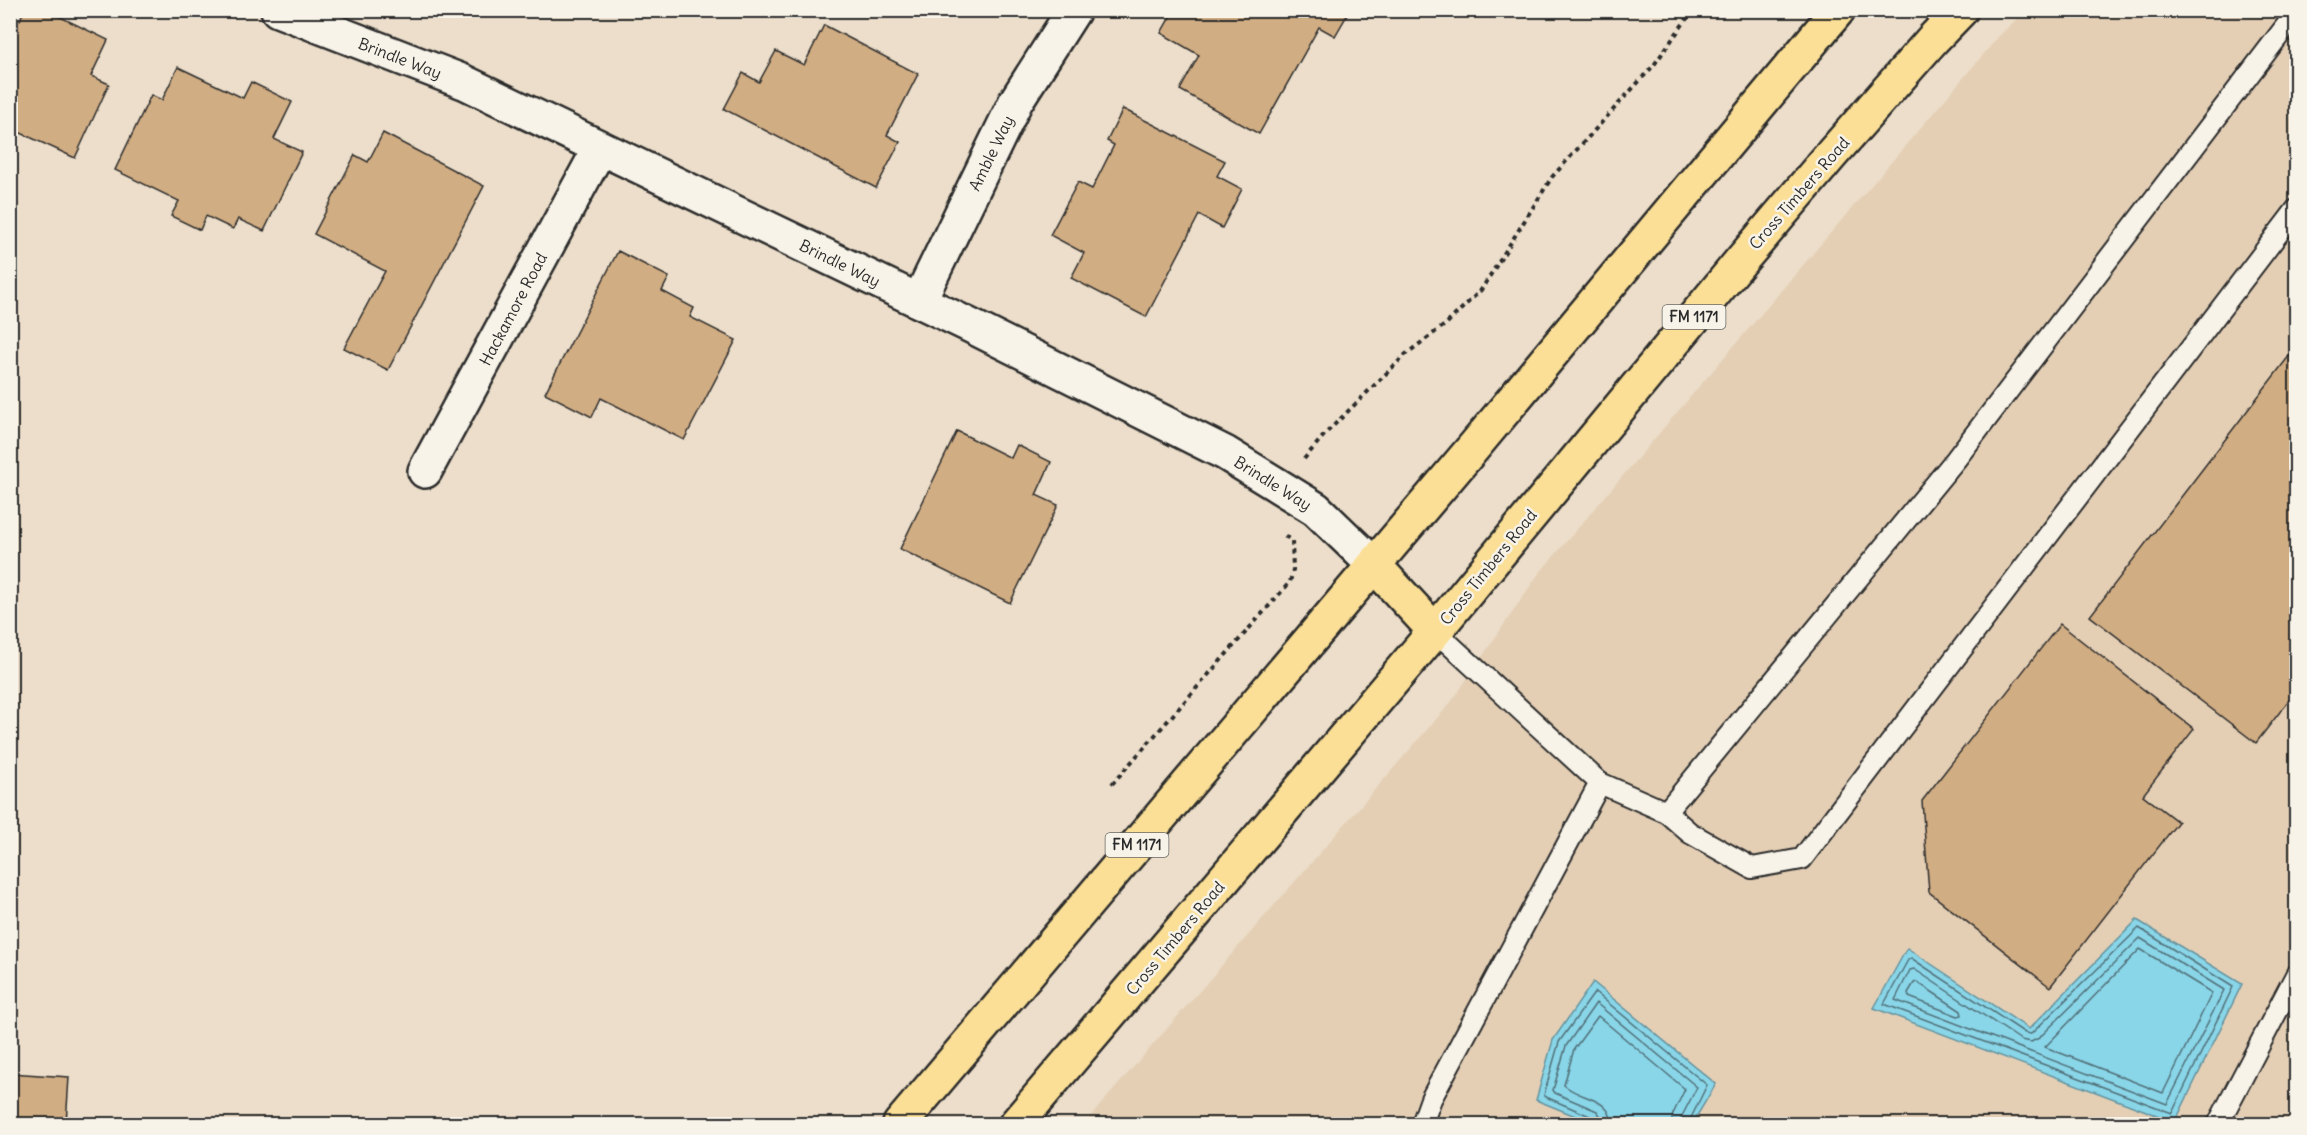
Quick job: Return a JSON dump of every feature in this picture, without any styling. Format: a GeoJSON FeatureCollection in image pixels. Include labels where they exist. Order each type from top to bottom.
{"type":"FeatureCollection","features":[{"type":"Feature","properties":{"kind":"main road","name":"FM 1171"},"geometry":{"type":"LineString","coordinates":[[900,1125],[1374,565],[1838,10]]}},
{"type":"Feature","properties":{"kind":"main road","name":"Cross Timbers Road"},"geometry":{"type":"LineString","coordinates":[[1017,1125],[1435,631],[1748,253],[1831,155],[1961,10]]}},
{"type":"Feature","properties":{"kind":"main road"},"geometry":{"type":"LineString","coordinates":[[1374,565],[1435,631]]}},
{"type":"Feature","properties":{"kind":"street","name":"Brindle Way"},"geometry":{"type":"LineString","coordinates":[[278,10],[464,82],[919,301],[1225,453],[1316,509],[1374,565]]}},
{"type":"Feature","properties":{"kind":"street","name":"Amble Way"},"geometry":{"type":"LineString","coordinates":[[919,301],[1016,101],[1074,10]]}},
{"type":"Feature","properties":{"kind":"street","name":"Hackamore Road"},"geometry":{"type":"LineString","coordinates":[[425,471],[600,147]]}},
{"type":"Feature","properties":{"kind":"lane"},"geometry":{"type":"LineString","coordinates":[[1666,812],[1956,459],[2296,13]]}},
{"type":"Feature","properties":{"kind":"lane"},"geometry":{"type":"LineString","coordinates":[[1435,631],[1600,783],[1666,812],[1690,833],[1752,868],[1802,859],[2296,210]]}},
{"type":"Feature","properties":{"kind":"lane"},"geometry":{"type":"LineString","coordinates":[[1422,1125],[1431,1099],[1600,783]]}},
{"type":"Feature","properties":{"kind":"lane"},"geometry":{"type":"LineString","coordinates":[[2218,1125],[2296,975]]}},
{"type":"Feature","properties":{"kind":"path"},"geometry":{"type":"LineString","coordinates":[[1112,784],[1290,582],[1293,570],[1292,541],[1264,517],[1281,487],[1326,432],[1406,354],[1446,324],[1481,290],[1552,177],[1654,65],[1693,10]]}},
{"type":"Feature","properties":{"kind":"shaded area"},"geometry":{"type":"Polygon","coordinates":[[[2025,11],[2296,11],[2296,1111],[2290,1124],[1084,1124],[1452,701],[1537,576],[2000,35],[2025,11]]]}},
{"type":"Feature","properties":{"kind":"water"},"geometry":{"type":"Polygon","coordinates":[[[2137,920],[2242,984],[2175,1122],[1874,1008],[1907,948],[2029,1029],[2137,920]]]}},
{"type":"Feature","properties":{"kind":"water"},"geometry":{"type":"Polygon","coordinates":[[[1593,982],[1716,1084],[1692,1124],[1595,1124],[1536,1100],[1553,1040],[1593,982]]]}},
{"type":"Feature","properties":{"kind":"building"},"geometry":{"type":"Polygon","coordinates":[[[24,10],[46,10],[108,40],[91,76],[109,84],[75,158],[10,128],[10,16],[20,20],[24,10]]]}},
{"type":"Feature","properties":{"kind":"building"},"geometry":{"type":"Polygon","coordinates":[[[1174,10],[1350,10],[1335,36],[1319,27],[1259,134],[1180,90],[1199,55],[1161,33],[1174,10]]]}},
{"type":"Feature","properties":{"kind":"building"},"geometry":{"type":"Polygon","coordinates":[[[824,25],[918,74],[887,135],[900,142],[876,188],[724,109],[743,73],[759,82],[776,51],[804,65],[824,25]]]}},
{"type":"Feature","properties":{"kind":"building"},"geometry":{"type":"Polygon","coordinates":[[[178,67],[243,98],[251,82],[292,102],[274,139],[302,152],[264,231],[238,219],[233,229],[206,216],[200,230],[171,216],[179,201],[115,170],[151,95],[162,100],[178,67]]]}},
{"type":"Feature","properties":{"kind":"building"},"geometry":{"type":"Polygon","coordinates":[[[1123,109],[1225,161],[1217,176],[1242,189],[1222,228],[1199,215],[1146,317],[1071,278],[1084,253],[1050,235],[1078,182],[1092,189],[1114,145],[1107,141],[1123,109]]]}},
{"type":"Feature","properties":{"kind":"building"},"geometry":{"type":"Polygon","coordinates":[[[383,133],[484,186],[388,370],[344,348],[385,271],[314,234],[355,155],[368,162],[383,133]]]}},
{"type":"Feature","properties":{"kind":"building"},"geometry":{"type":"Polygon","coordinates":[[[618,251],[669,277],[662,291],[694,308],[690,317],[736,340],[684,440],[601,398],[592,417],[545,393],[618,251]]]}},
{"type":"Feature","properties":{"kind":"building"},"geometry":{"type":"Polygon","coordinates":[[[2296,347],[2296,691],[2256,743],[2090,616],[2296,347]]]}},
{"type":"Feature","properties":{"kind":"building"},"geometry":{"type":"Polygon","coordinates":[[[957,431],[1011,458],[1017,445],[1051,462],[1036,495],[1058,505],[1010,603],[900,549],[957,431]]]}},
{"type":"Feature","properties":{"kind":"building"},"geometry":{"type":"Polygon","coordinates":[[[2060,624],[2194,729],[2143,795],[2178,822],[2050,987],[1929,892],[1922,801],[2060,624]]]}},
{"type":"Feature","properties":{"kind":"building"},"geometry":{"type":"Polygon","coordinates":[[[10,1073],[69,1077],[66,1124],[10,1124],[10,1073]]]}}]}
